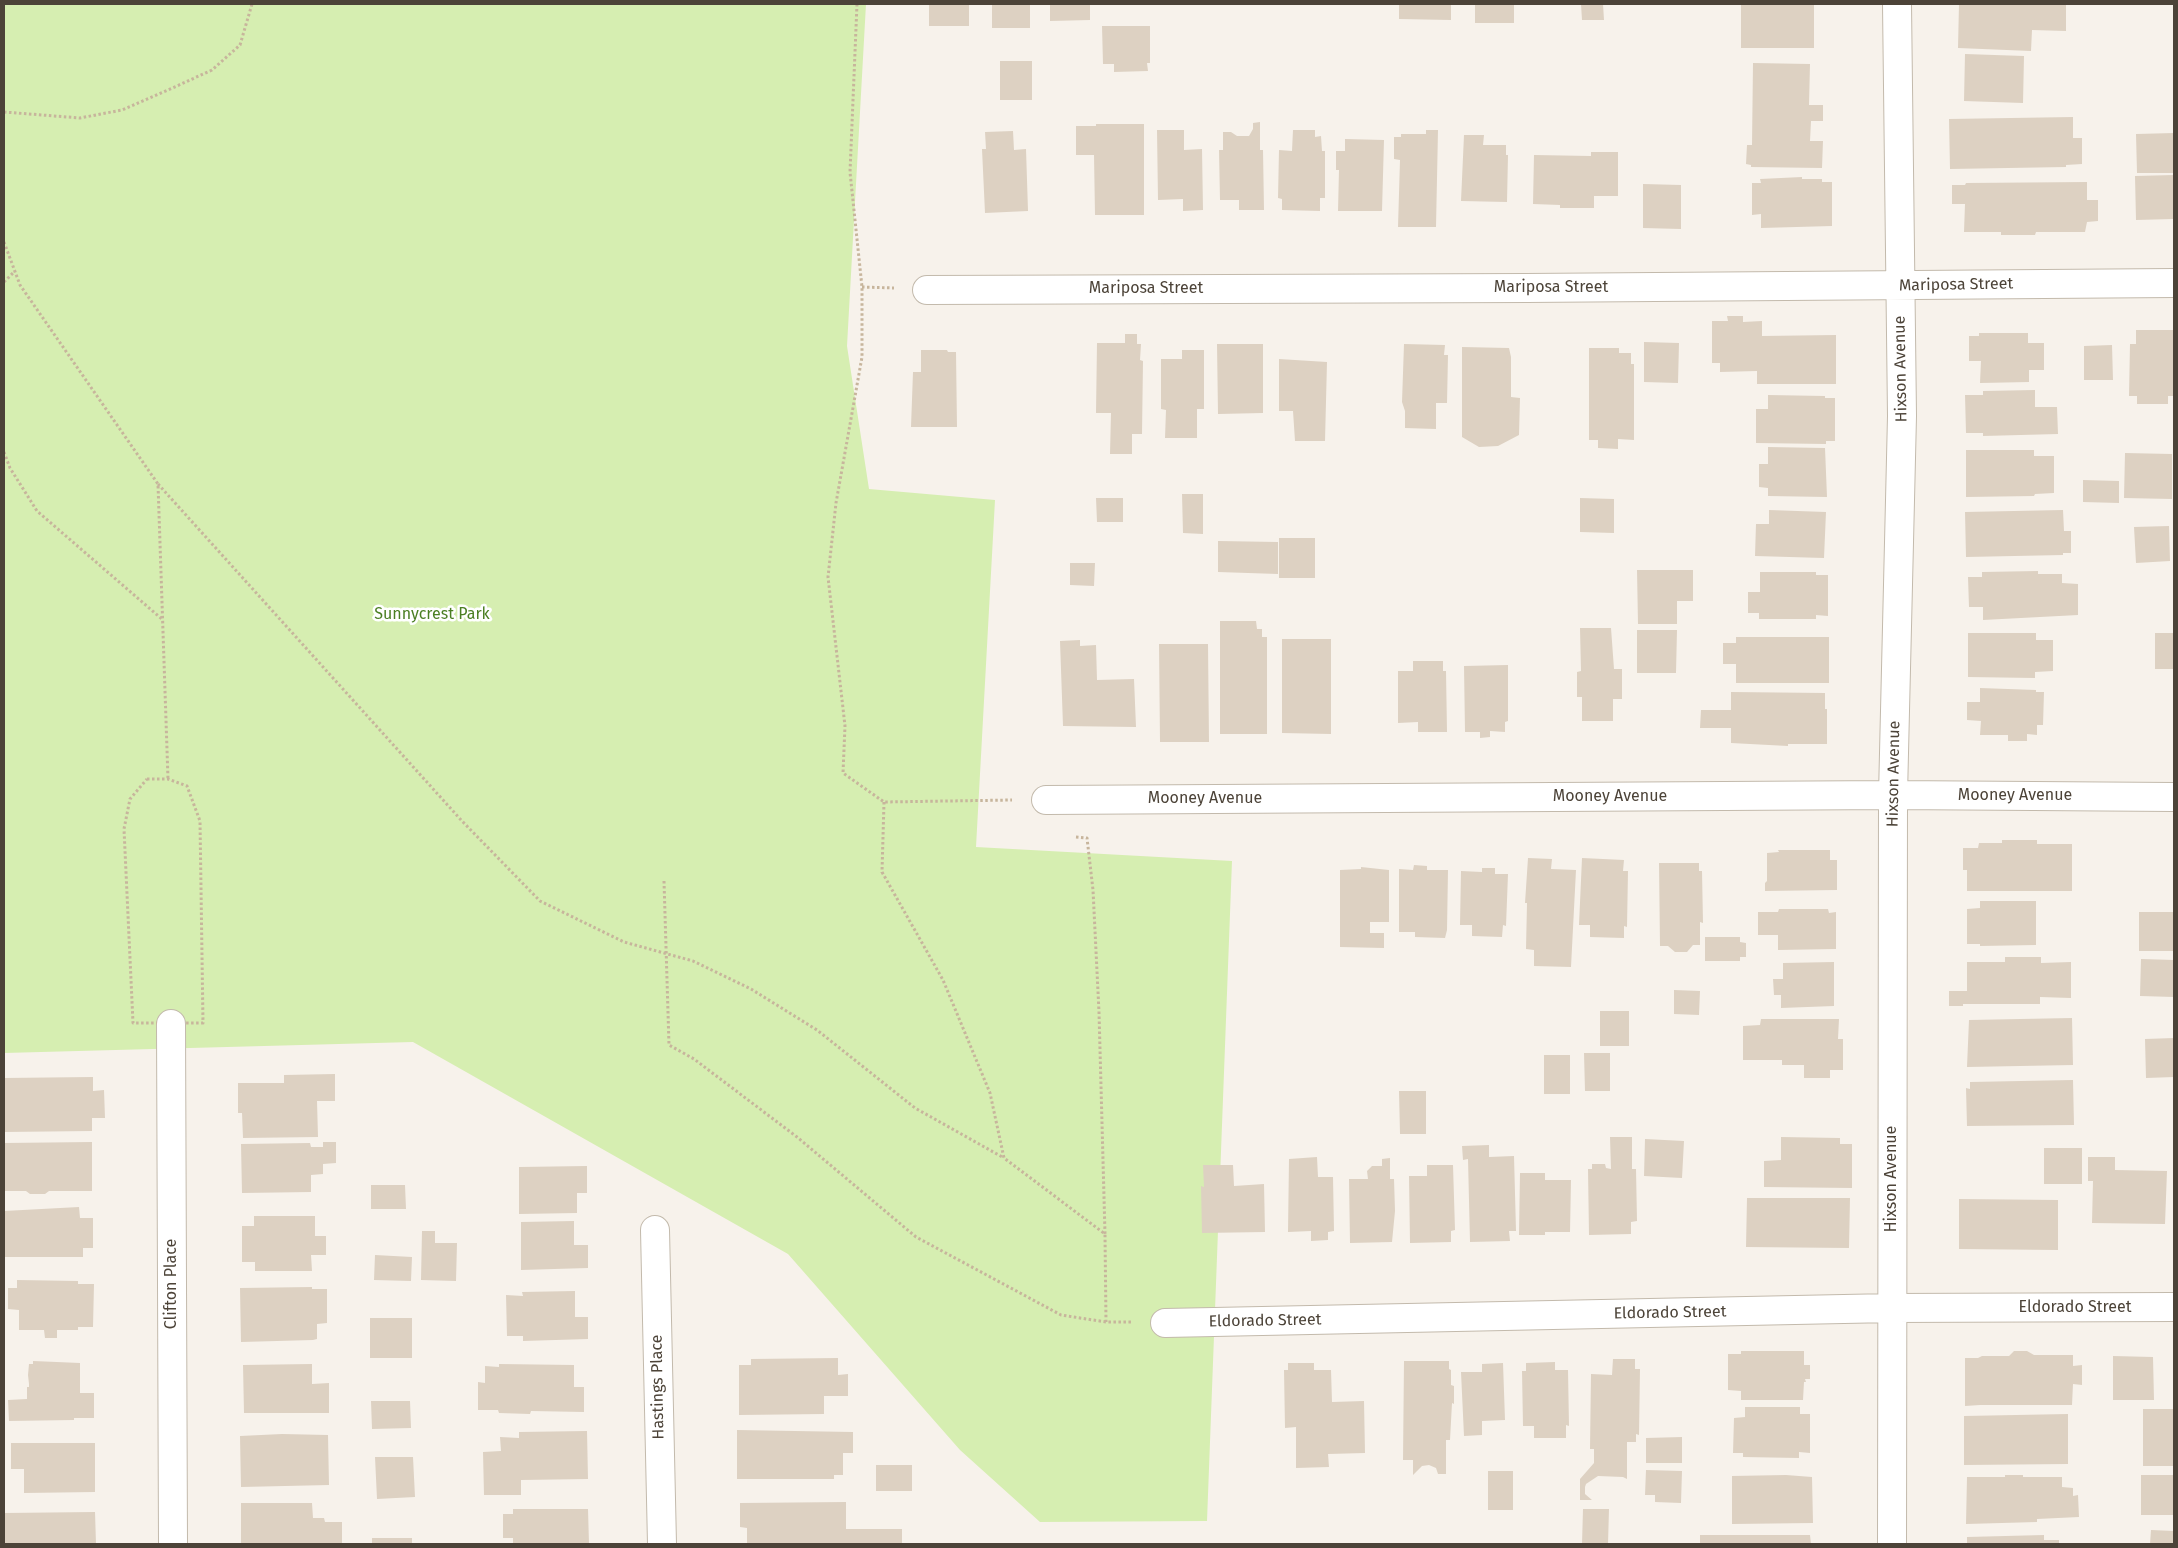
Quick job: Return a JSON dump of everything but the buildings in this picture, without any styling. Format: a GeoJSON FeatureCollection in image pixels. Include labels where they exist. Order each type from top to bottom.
{"type":"FeatureCollection","features":[{"type":"Feature","properties":{"kind":"street","name":"Hixson Avenue"},"geometry":{"type":"LineString","coordinates":[[1892,1544],[1893,795],[1902,416],[1896,4]]}},
{"type":"Feature","properties":{"kind":"street","name":"Mariposa Street"},"geometry":{"type":"LineString","coordinates":[[927,290],[2174,283]]}},
{"type":"Feature","properties":{"kind":"street","name":"Mooney Avenue"},"geometry":{"type":"LineString","coordinates":[[1046,800],[1893,795],[2174,797]]}},
{"type":"Feature","properties":{"kind":"street","name":"Clifton Place"},"geometry":{"type":"LineString","coordinates":[[171,1024],[173,1544]]}},
{"type":"Feature","properties":{"kind":"street","name":"Hastings Place"},"geometry":{"type":"LineString","coordinates":[[654,1230],[662,1544]]}},
{"type":"Feature","properties":{"kind":"street","name":"Eldorado Street"},"geometry":{"type":"LineString","coordinates":[[1165,1323],[1892,1308],[2174,1307]]}},
{"type":"Feature","properties":{"kind":"path"},"geometry":{"type":"LineString","coordinates":[[4,112],[80,118],[122,110],[168,90],[212,70],[240,45],[252,4]]}},
{"type":"Feature","properties":{"kind":"path"},"geometry":{"type":"LineString","coordinates":[[857,4],[850,172],[862,287],[862,357],[836,503],[828,577],[845,726],[844,773],[884,802],[1013,800]]}},
{"type":"Feature","properties":{"kind":"path"},"geometry":{"type":"LineString","coordinates":[[4,242],[20,285],[158,484],[462,821],[540,901],[624,942],[693,961],[751,989],[817,1030],[915,1108],[1004,1158],[1105,1234]]}},
{"type":"Feature","properties":{"kind":"path"},"geometry":{"type":"LineString","coordinates":[[4,282],[15,271]]}},
{"type":"Feature","properties":{"kind":"path"},"geometry":{"type":"LineString","coordinates":[[4,452],[10,468],[37,511],[163,621]]}},
{"type":"Feature","properties":{"kind":"path"},"geometry":{"type":"LineString","coordinates":[[158,484],[168,779]]}},
{"type":"Feature","properties":{"kind":"path"},"geometry":{"type":"LineString","coordinates":[[147,779],[168,779],[188,786],[200,821],[203,1023],[171,1024],[133,1023],[124,828],[130,799],[147,779]]}},
{"type":"Feature","properties":{"kind":"path"},"geometry":{"type":"LineString","coordinates":[[884,802],[882,872],[946,989],[990,1093],[1004,1158]]}},
{"type":"Feature","properties":{"kind":"path"},"geometry":{"type":"LineString","coordinates":[[1068,836],[1087,838],[1093,890],[1099,1012],[1106,1322]]}},
{"type":"Feature","properties":{"kind":"path"},"geometry":{"type":"LineString","coordinates":[[664,881],[669,1045],[694,1059],[797,1137],[916,1237],[1060,1314],[1106,1322],[1165,1323]]}},
{"type":"Feature","properties":{"kind":"green space","name":"Sunnycrest Park"},"geometry":{"type":"Polygon","coordinates":[[[4,4],[866,4],[847,346],[869,489],[995,500],[976,847],[1232,861],[1207,1521],[1040,1522],[960,1450],[788,1254],[413,1042],[4,1053],[4,4]]]}}]}
